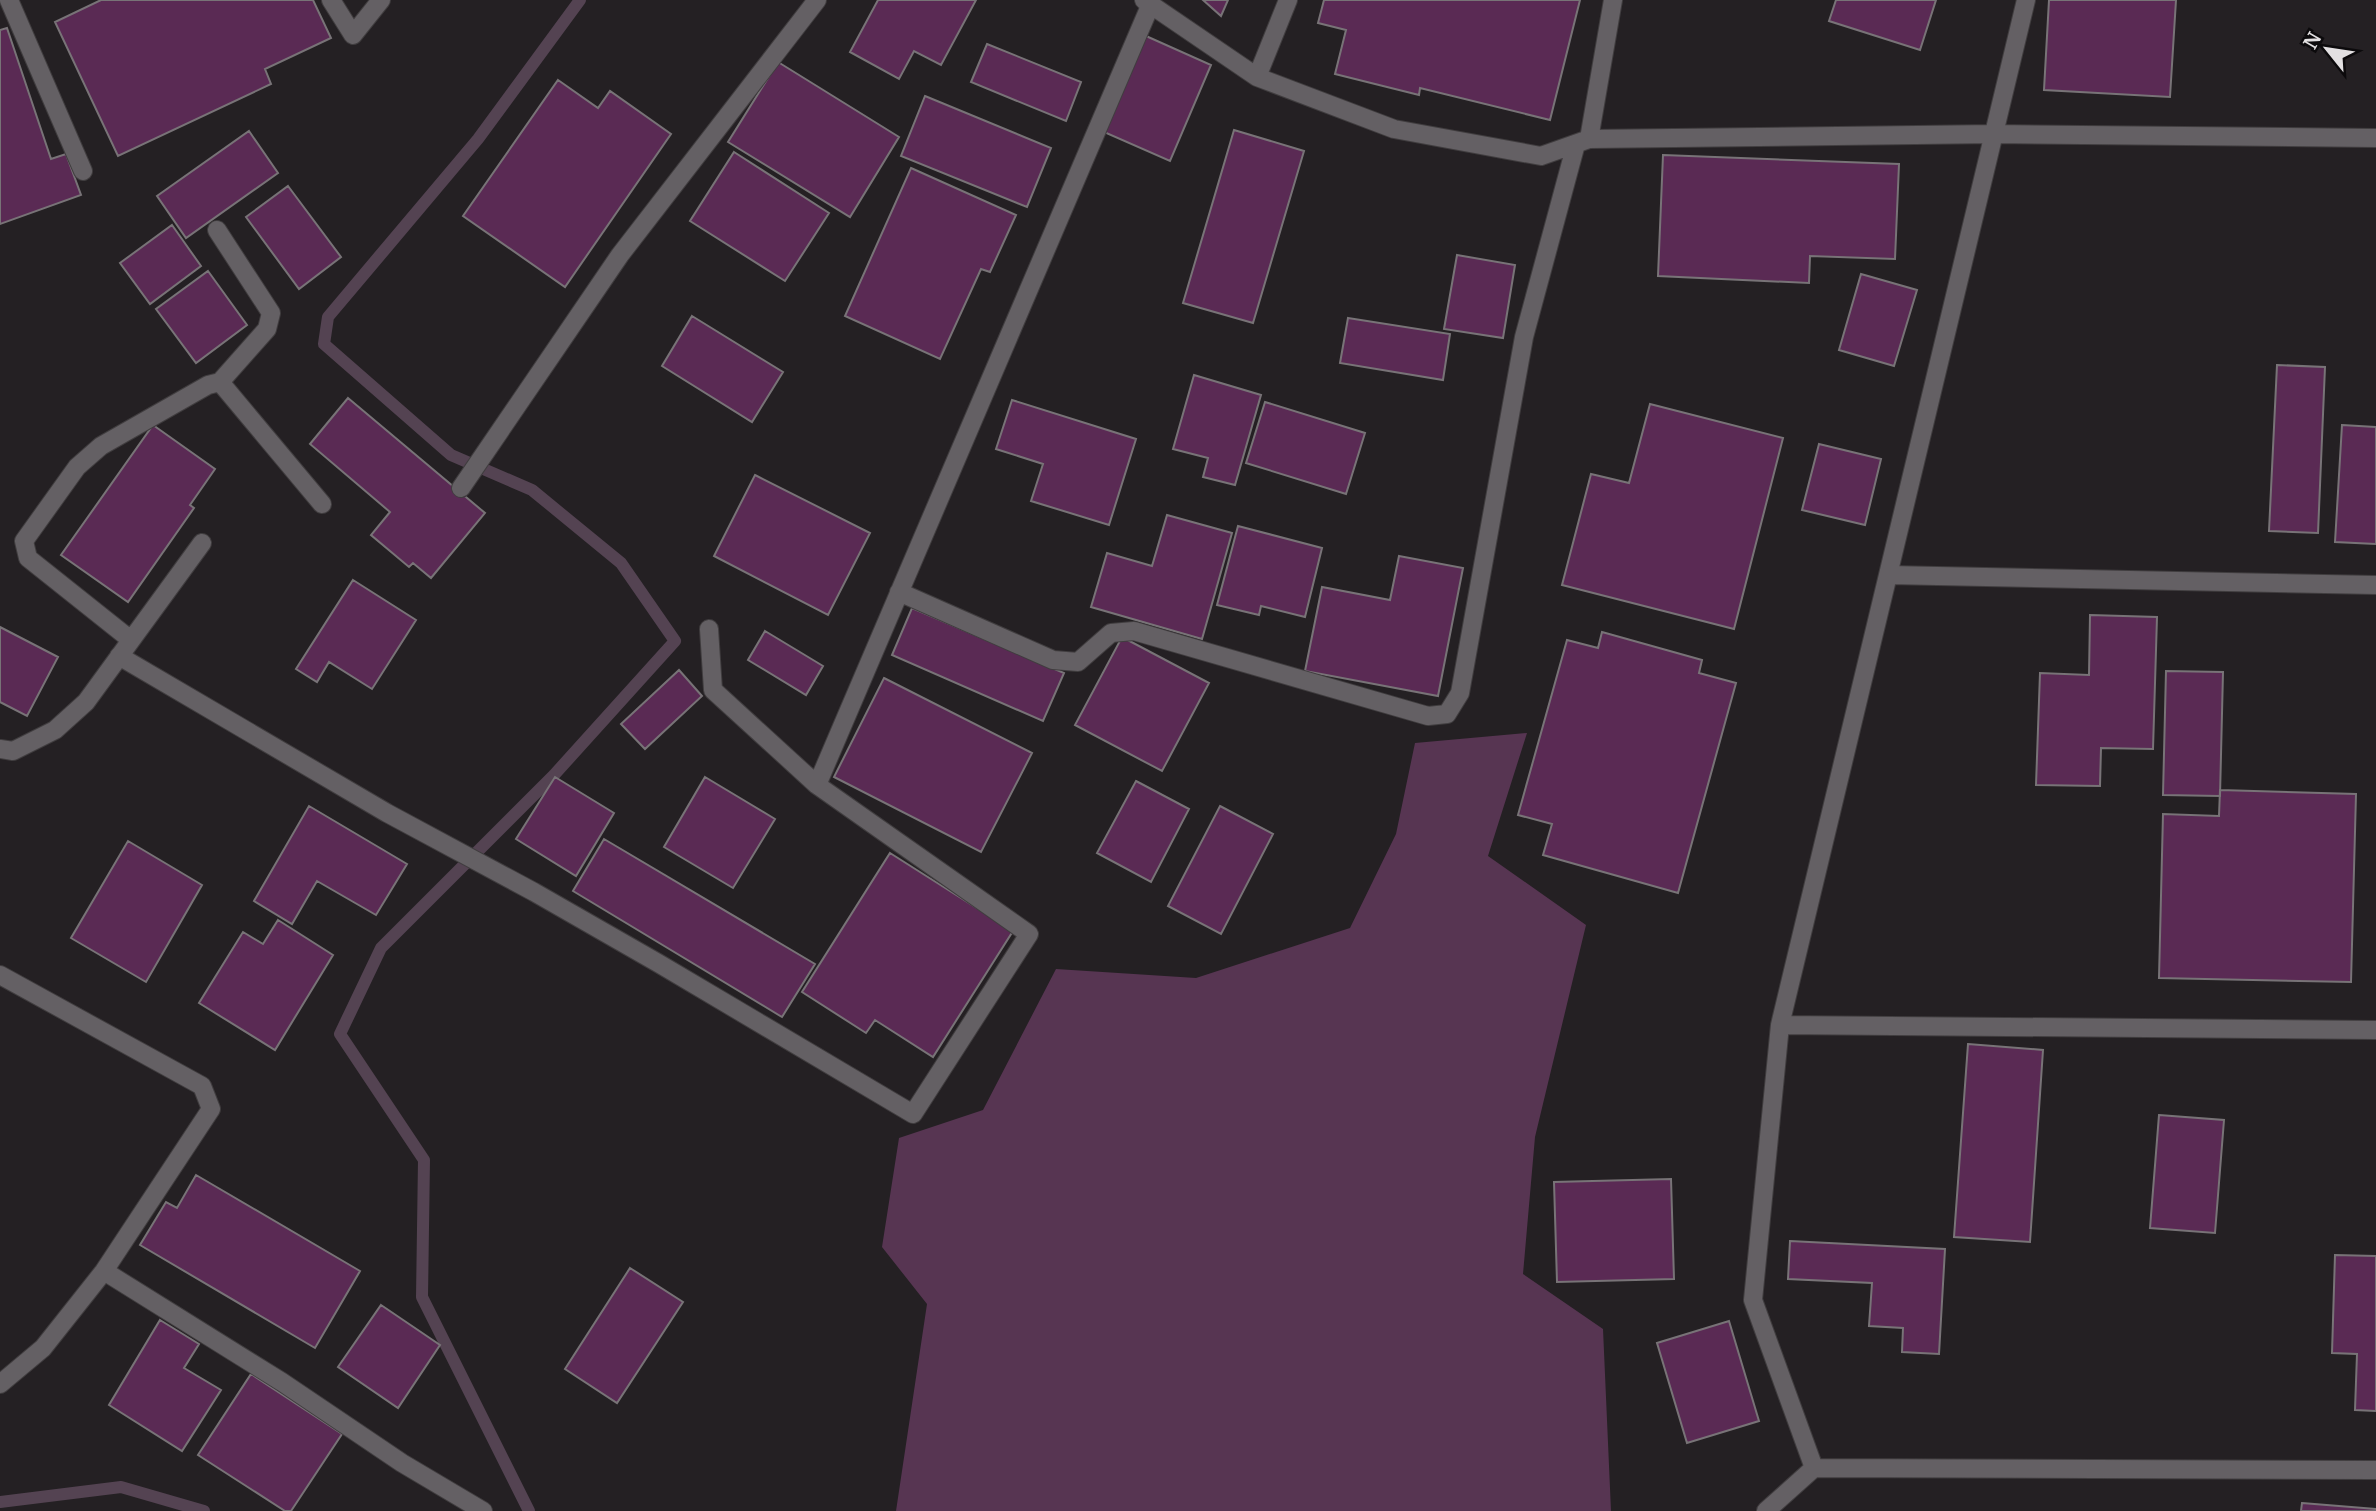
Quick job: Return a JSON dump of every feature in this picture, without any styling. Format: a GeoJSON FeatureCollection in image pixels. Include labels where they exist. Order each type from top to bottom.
{"type":"FeatureCollection","features":[{"type":"Feature","properties":{"kind":"street"},"geometry":{"type":"LineString","coordinates":[[9,0],[83,172]]}},
{"type":"Feature","properties":{"kind":"street"},"geometry":{"type":"LineString","coordinates":[[331,0],[353,35],[381,0]]}},
{"type":"Feature","properties":{"kind":"street"},"geometry":{"type":"LineString","coordinates":[[461,488],[620,255],[817,0]]}},
{"type":"Feature","properties":{"kind":"street"},"geometry":{"type":"LineString","coordinates":[[1258,77],[1288,0]]}},
{"type":"Feature","properties":{"kind":"street"},"geometry":{"type":"LineString","coordinates":[[898,592],[1053,660],[1078,662],[1111,634],[1134,631],[1428,716],[1447,714],[1460,693],[1524,337],[1582,141],[1614,0]]}},
{"type":"Feature","properties":{"kind":"street"},"geometry":{"type":"LineString","coordinates":[[1814,1468],[1753,1300],[1780,1025],[2026,0]]}},
{"type":"Feature","properties":{"kind":"street"},"geometry":{"type":"LineString","coordinates":[[817,785],[1147,3],[1258,77],[1394,129],[1541,156],[1582,141],[1994,134],[2376,138]]}},
{"type":"Feature","properties":{"kind":"street"},"geometry":{"type":"LineString","coordinates":[[131,640],[28,558],[24,541],[77,467],[102,446],[208,385],[220,382],[267,329],[271,313],[217,230]]}},
{"type":"Feature","properties":{"kind":"street"},"geometry":{"type":"LineString","coordinates":[[220,382],[323,504]]}},
{"type":"Feature","properties":{"kind":"street"},"geometry":{"type":"LineString","coordinates":[[0,749],[13,751],[55,730],[86,702],[202,543]]}},
{"type":"Feature","properties":{"kind":"street"},"geometry":{"type":"LineString","coordinates":[[1889,575],[2376,585]]}},
{"type":"Feature","properties":{"kind":"street"},"geometry":{"type":"LineString","coordinates":[[119,656],[387,813],[534,892],[913,1114],[1029,934],[817,785],[713,690],[709,629]]}},
{"type":"Feature","properties":{"kind":"street"},"geometry":{"type":"LineString","coordinates":[[0,975],[202,1086],[211,1109],[104,1271],[43,1348],[0,1384]]}},
{"type":"Feature","properties":{"kind":"street"},"geometry":{"type":"LineString","coordinates":[[1780,1025],[2376,1030]]}},
{"type":"Feature","properties":{"kind":"street"},"geometry":{"type":"LineString","coordinates":[[104,1271],[483,1511]]}},
{"type":"Feature","properties":{"kind":"street"},"geometry":{"type":"LineString","coordinates":[[1766,1511],[1814,1468],[2376,1470]]}},
{"type":"Feature","properties":{"kind":"shaded area"},"geometry":{"type":"Polygon","coordinates":[[[1527,733],[1488,856],[1586,925],[1535,1137],[1523,1274],[1603,1329],[1611,1511],[896,1511],[927,1304],[882,1247],[899,1138],[983,1110],[1056,969],[1196,978],[1350,928],[1396,834],[1415,743],[1527,733]]]}},
{"type":"Feature","properties":{"kind":"building"},"geometry":{"type":"Polygon","coordinates":[[[101,0],[313,0],[331,38],[265,69],[271,84],[118,156],[55,22],[101,0]]]}},
{"type":"Feature","properties":{"kind":"building"},"geometry":{"type":"Polygon","coordinates":[[[878,0],[976,0],[941,65],[914,51],[899,79],[850,52],[878,0]]]}},
{"type":"Feature","properties":{"kind":"building"},"geometry":{"type":"Polygon","coordinates":[[[1203,0],[1228,0],[1221,16],[1203,0]]]}},
{"type":"Feature","properties":{"kind":"building"},"geometry":{"type":"Polygon","coordinates":[[[1324,0],[1580,0],[1550,120],[1420,88],[1419,95],[1335,74],[1346,30],[1318,23],[1324,0]]]}},
{"type":"Feature","properties":{"kind":"building"},"geometry":{"type":"Polygon","coordinates":[[[1836,0],[1936,0],[1920,50],[1829,21],[1836,0]]]}},
{"type":"Feature","properties":{"kind":"building"},"geometry":{"type":"Polygon","coordinates":[[[2049,0],[2176,0],[2170,97],[2044,90],[2049,0]]]}},
{"type":"Feature","properties":{"kind":"building"},"geometry":{"type":"Polygon","coordinates":[[[7,28],[51,159],[66,154],[81,195],[0,224],[0,30],[7,28]]]}},
{"type":"Feature","properties":{"kind":"building"},"geometry":{"type":"Polygon","coordinates":[[[1146,36],[1211,65],[1170,161],[1104,132],[1146,36]]]}},
{"type":"Feature","properties":{"kind":"building"},"geometry":{"type":"Polygon","coordinates":[[[987,44],[1081,82],[1066,121],[971,82],[987,44]]]}},
{"type":"Feature","properties":{"kind":"building"},"geometry":{"type":"Polygon","coordinates":[[[778,62],[899,137],[850,217],[728,142],[778,62]]]}},
{"type":"Feature","properties":{"kind":"building"},"geometry":{"type":"Polygon","coordinates":[[[558,80],[598,108],[610,91],[671,134],[565,287],[463,216],[558,80]]]}},
{"type":"Feature","properties":{"kind":"building"},"geometry":{"type":"Polygon","coordinates":[[[925,96],[1051,148],[1027,207],[901,156],[925,96]]]}},
{"type":"Feature","properties":{"kind":"building"},"geometry":{"type":"Polygon","coordinates":[[[1234,130],[1304,151],[1253,323],[1183,303],[1234,130]]]}},
{"type":"Feature","properties":{"kind":"building"},"geometry":{"type":"Polygon","coordinates":[[[249,131],[278,173],[186,238],[157,196],[249,131]]]}},
{"type":"Feature","properties":{"kind":"building"},"geometry":{"type":"Polygon","coordinates":[[[734,152],[829,213],[785,281],[690,221],[734,152]]]}},
{"type":"Feature","properties":{"kind":"building"},"geometry":{"type":"Polygon","coordinates":[[[1663,155],[1899,164],[1895,259],[1810,256],[1809,283],[1658,276],[1663,155]]]}},
{"type":"Feature","properties":{"kind":"building"},"geometry":{"type":"Polygon","coordinates":[[[911,168],[1016,215],[990,272],[981,269],[940,359],[845,316],[911,168]]]}},
{"type":"Feature","properties":{"kind":"building"},"geometry":{"type":"Polygon","coordinates":[[[288,186],[341,257],[299,289],[246,217],[288,186]]]}},
{"type":"Feature","properties":{"kind":"building"},"geometry":{"type":"Polygon","coordinates":[[[172,225],[201,266],[150,304],[120,263],[172,225]]]}},
{"type":"Feature","properties":{"kind":"building"},"geometry":{"type":"Polygon","coordinates":[[[1457,255],[1515,265],[1503,338],[1444,329],[1457,255]]]}},
{"type":"Feature","properties":{"kind":"building"},"geometry":{"type":"Polygon","coordinates":[[[208,271],[247,325],[196,363],[156,309],[208,271]]]}},
{"type":"Feature","properties":{"kind":"building"},"geometry":{"type":"Polygon","coordinates":[[[1861,274],[1917,290],[1894,366],[1839,350],[1861,274]]]}},
{"type":"Feature","properties":{"kind":"building"},"geometry":{"type":"Polygon","coordinates":[[[692,316],[783,372],[752,422],[662,366],[692,316]]]}},
{"type":"Feature","properties":{"kind":"building"},"geometry":{"type":"Polygon","coordinates":[[[1348,318],[1450,334],[1443,380],[1340,363],[1348,318]]]}},
{"type":"Feature","properties":{"kind":"building"},"geometry":{"type":"Polygon","coordinates":[[[2277,365],[2325,367],[2318,533],[2269,531],[2277,365]]]}},
{"type":"Feature","properties":{"kind":"building"},"geometry":{"type":"Polygon","coordinates":[[[1194,375],[1261,395],[1235,485],[1203,477],[1208,458],[1173,449],[1194,375]]]}},
{"type":"Feature","properties":{"kind":"building"},"geometry":{"type":"Polygon","coordinates":[[[348,398],[485,513],[431,578],[413,563],[409,567],[371,535],[390,512],[310,444],[348,398]]]}},
{"type":"Feature","properties":{"kind":"building"},"geometry":{"type":"Polygon","coordinates":[[[1012,400],[1136,439],[1109,525],[1031,501],[1043,464],[996,449],[1012,400]]]}},
{"type":"Feature","properties":{"kind":"building"},"geometry":{"type":"Polygon","coordinates":[[[1265,402],[1365,433],[1346,494],[1246,463],[1265,402]]]}},
{"type":"Feature","properties":{"kind":"building"},"geometry":{"type":"Polygon","coordinates":[[[1650,404],[1783,438],[1734,629],[1562,585],[1591,474],[1629,483],[1650,404]]]}},
{"type":"Feature","properties":{"kind":"building"},"geometry":{"type":"Polygon","coordinates":[[[153,425],[215,469],[190,505],[194,508],[128,602],[61,555],[153,425]]]}},
{"type":"Feature","properties":{"kind":"building"},"geometry":{"type":"Polygon","coordinates":[[[2342,425],[2376,427],[2376,544],[2335,542],[2342,425]]]}},
{"type":"Feature","properties":{"kind":"building"},"geometry":{"type":"Polygon","coordinates":[[[1819,444],[1881,459],[1865,525],[1802,510],[1819,444]]]}},
{"type":"Feature","properties":{"kind":"building"},"geometry":{"type":"Polygon","coordinates":[[[755,475],[870,533],[828,615],[714,556],[755,475]]]}},
{"type":"Feature","properties":{"kind":"building"},"geometry":{"type":"Polygon","coordinates":[[[1167,515],[1232,533],[1202,639],[1091,607],[1107,553],[1152,566],[1167,515]]]}},
{"type":"Feature","properties":{"kind":"building"},"geometry":{"type":"Polygon","coordinates":[[[1238,526],[1322,548],[1305,617],[1261,606],[1259,615],[1217,605],[1238,526]]]}},
{"type":"Feature","properties":{"kind":"building"},"geometry":{"type":"Polygon","coordinates":[[[1399,556],[1463,568],[1438,696],[1305,671],[1322,587],[1390,600],[1399,556]]]}},
{"type":"Feature","properties":{"kind":"building"},"geometry":{"type":"Polygon","coordinates":[[[353,580],[416,620],[372,689],[329,662],[317,682],[296,669],[353,580]]]}},
{"type":"Feature","properties":{"kind":"building"},"geometry":{"type":"Polygon","coordinates":[[[912,608],[1064,673],[1043,721],[892,655],[912,608]]]}},
{"type":"Feature","properties":{"kind":"building"},"geometry":{"type":"Polygon","coordinates":[[[2090,615],[2157,617],[2153,749],[2101,748],[2100,786],[2036,785],[2040,673],[2089,675],[2090,615]]]}},
{"type":"Feature","properties":{"kind":"building"},"geometry":{"type":"Polygon","coordinates":[[[0,627],[58,657],[27,716],[0,702],[0,627]]]}},
{"type":"Feature","properties":{"kind":"building"},"geometry":{"type":"Polygon","coordinates":[[[765,631],[823,666],[806,695],[748,660],[765,631]]]}},
{"type":"Feature","properties":{"kind":"building"},"geometry":{"type":"Polygon","coordinates":[[[1602,632],[1702,660],[1699,673],[1736,683],[1678,893],[1543,855],[1552,824],[1518,815],[1567,640],[1598,648],[1602,632]]]}},
{"type":"Feature","properties":{"kind":"building"},"geometry":{"type":"Polygon","coordinates":[[[1122,637],[1209,683],[1162,771],[1075,725],[1122,637]]]}},
{"type":"Feature","properties":{"kind":"building"},"geometry":{"type":"Polygon","coordinates":[[[679,670],[702,696],[645,749],[621,724],[679,670]]]}},
{"type":"Feature","properties":{"kind":"building"},"geometry":{"type":"Polygon","coordinates":[[[2166,671],[2223,672],[2220,796],[2163,795],[2166,671]]]}},
{"type":"Feature","properties":{"kind":"building"},"geometry":{"type":"Polygon","coordinates":[[[884,678],[1032,753],[981,852],[834,777],[884,678]]]}},
{"type":"Feature","properties":{"kind":"building"},"geometry":{"type":"Polygon","coordinates":[[[555,777],[614,813],[576,876],[516,839],[555,777]]]}},
{"type":"Feature","properties":{"kind":"building"},"geometry":{"type":"Polygon","coordinates":[[[705,777],[775,819],[733,888],[664,847],[705,777]]]}},
{"type":"Feature","properties":{"kind":"building"},"geometry":{"type":"Polygon","coordinates":[[[1136,781],[1189,809],[1151,882],[1097,853],[1136,781]]]}},
{"type":"Feature","properties":{"kind":"building"},"geometry":{"type":"Polygon","coordinates":[[[2220,790],[2356,794],[2351,982],[2159,978],[2163,814],[2219,816],[2220,790]]]}},
{"type":"Feature","properties":{"kind":"building"},"geometry":{"type":"Polygon","coordinates":[[[309,806],[407,864],[376,915],[317,881],[292,924],[254,901],[309,806]]]}},
{"type":"Feature","properties":{"kind":"building"},"geometry":{"type":"Polygon","coordinates":[[[1220,806],[1273,834],[1221,934],[1168,906],[1220,806]]]}},
{"type":"Feature","properties":{"kind":"building"},"geometry":{"type":"Polygon","coordinates":[[[604,839],[815,964],[782,1017],[573,891],[604,839]]]}},
{"type":"Feature","properties":{"kind":"building"},"geometry":{"type":"Polygon","coordinates":[[[128,841],[202,885],[146,982],[71,938],[128,841]]]}},
{"type":"Feature","properties":{"kind":"building"},"geometry":{"type":"Polygon","coordinates":[[[890,853],[1013,931],[933,1057],[875,1020],[866,1033],[802,992],[890,853]]]}},
{"type":"Feature","properties":{"kind":"building"},"geometry":{"type":"Polygon","coordinates":[[[278,920],[333,955],[275,1050],[199,1003],[243,932],[263,944],[278,920]]]}},
{"type":"Feature","properties":{"kind":"building"},"geometry":{"type":"Polygon","coordinates":[[[1968,1044],[2043,1050],[2030,1242],[1954,1237],[1968,1044]]]}},
{"type":"Feature","properties":{"kind":"building"},"geometry":{"type":"Polygon","coordinates":[[[2159,1115],[2224,1120],[2215,1233],[2150,1228],[2159,1115]]]}},
{"type":"Feature","properties":{"kind":"building"},"geometry":{"type":"Polygon","coordinates":[[[196,1175],[360,1271],[315,1348],[140,1245],[166,1202],[177,1208],[196,1175]]]}},
{"type":"Feature","properties":{"kind":"building"},"geometry":{"type":"Polygon","coordinates":[[[1671,1179],[1674,1279],[1557,1282],[1554,1182],[1671,1179]]]}},
{"type":"Feature","properties":{"kind":"building"},"geometry":{"type":"Polygon","coordinates":[[[1790,1241],[1945,1249],[1939,1354],[1902,1352],[1903,1328],[1869,1326],[1872,1283],[1788,1279],[1790,1241]]]}},
{"type":"Feature","properties":{"kind":"building"},"geometry":{"type":"Polygon","coordinates":[[[2335,1255],[2376,1256],[2376,1411],[2355,1410],[2357,1354],[2332,1353],[2335,1255]]]}},
{"type":"Feature","properties":{"kind":"building"},"geometry":{"type":"Polygon","coordinates":[[[630,1268],[683,1302],[617,1403],[565,1369],[630,1268]]]}},
{"type":"Feature","properties":{"kind":"building"},"geometry":{"type":"Polygon","coordinates":[[[381,1305],[440,1345],[398,1408],[338,1367],[381,1305]]]}},
{"type":"Feature","properties":{"kind":"building"},"geometry":{"type":"Polygon","coordinates":[[[160,1320],[199,1344],[184,1368],[221,1390],[182,1451],[109,1405],[160,1320]]]}},
{"type":"Feature","properties":{"kind":"building"},"geometry":{"type":"Polygon","coordinates":[[[1729,1321],[1759,1421],[1687,1443],[1657,1343],[1729,1321]]]}},
{"type":"Feature","properties":{"kind":"building"},"geometry":{"type":"Polygon","coordinates":[[[251,1374],[342,1434],[291,1511],[285,1511],[198,1455],[251,1374]]]}},
{"type":"Feature","properties":{"kind":"building"},"geometry":{"type":"Polygon","coordinates":[[[2302,1503],[2376,1509],[2376,1511],[2301,1511],[2302,1503]]]}},
{"type":"Feature","properties":{"kind":"waterway"},"geometry":{"type":"LineString","coordinates":[[529,1511],[422,1297],[424,1160],[340,1034],[381,948],[554,775],[675,641],[621,563],[532,490],[451,455],[324,344],[328,317],[478,139],[580,0]]}},
{"type":"Feature","properties":{"kind":"waterway"},"geometry":{"type":"LineString","coordinates":[[0,1502],[121,1487],[204,1511]]}}]}
